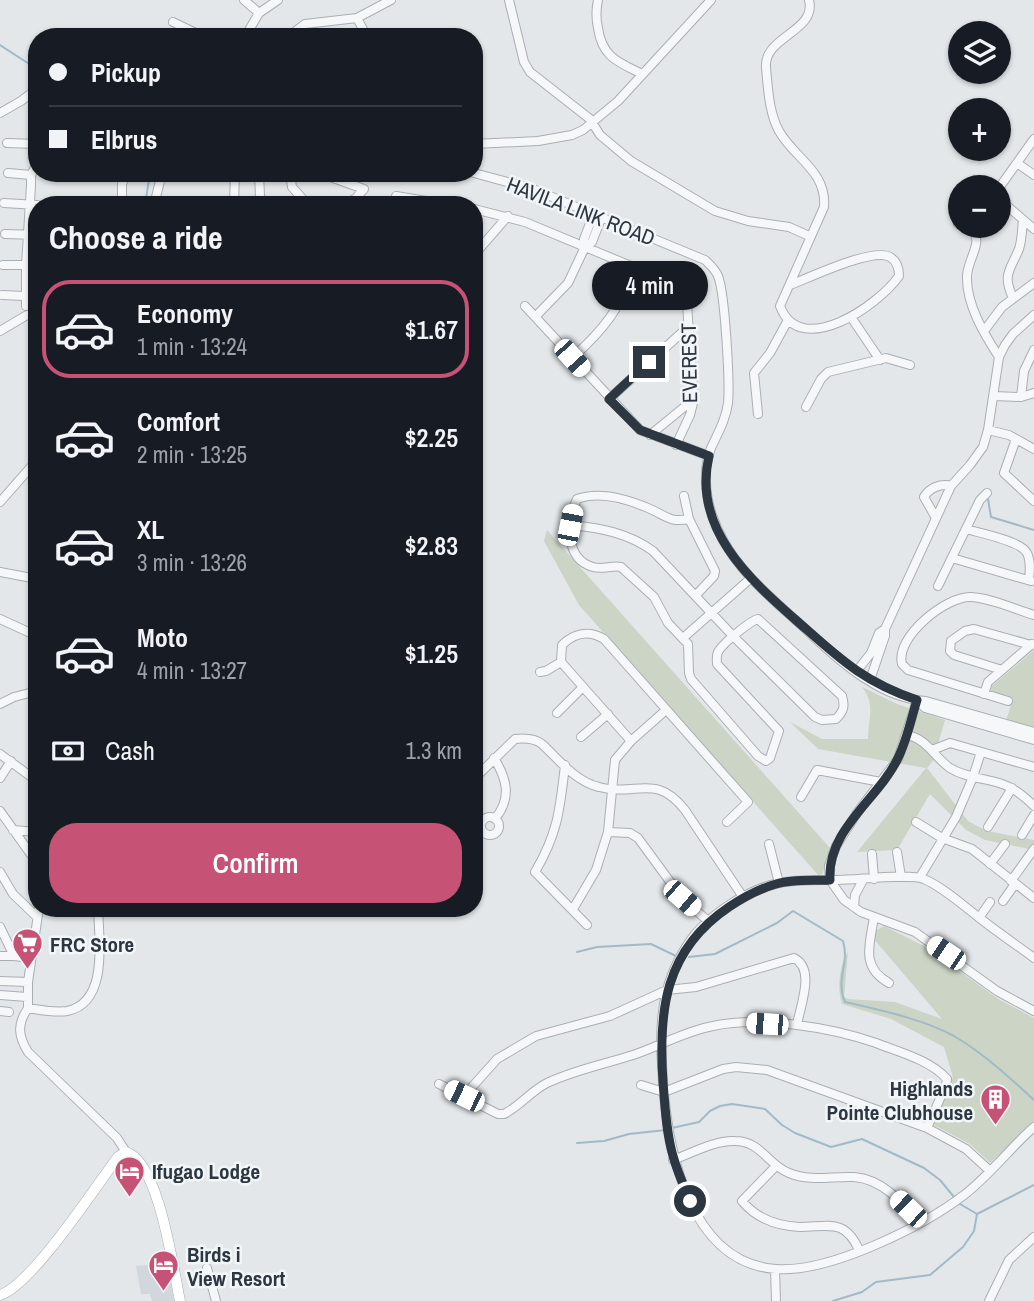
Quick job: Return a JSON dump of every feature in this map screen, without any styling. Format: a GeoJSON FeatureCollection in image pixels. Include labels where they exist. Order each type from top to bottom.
{"type":"FeatureCollection","features":[{"type":"Feature","properties":{"kind":"main road"},"geometry":{"type":"LineString","coordinates":[[4,1293],[39,1263],[118,1157],[125,1152],[134,1154],[152,1182],[180,1301]]}},
{"type":"Feature","properties":{"kind":"street"},"geometry":{"type":"LineString","coordinates":[[244,0],[259,13]]}},
{"type":"Feature","properties":{"kind":"street"},"geometry":{"type":"LineString","coordinates":[[250,28],[259,13],[278,0]]}},
{"type":"Feature","properties":{"kind":"street"},"geometry":{"type":"LineString","coordinates":[[300,28],[305,24],[357,18],[391,0]]}},
{"type":"Feature","properties":{"kind":"street"},"geometry":{"type":"LineString","coordinates":[[509,0],[524,62],[530,72],[590,119],[600,135],[631,161],[715,211],[748,221],[789,227],[810,236]]}},
{"type":"Feature","properties":{"kind":"street"},"geometry":{"type":"LineString","coordinates":[[598,0],[597,20],[604,51],[642,74]]}},
{"type":"Feature","properties":{"kind":"street"},"geometry":{"type":"LineString","coordinates":[[483,143],[556,139],[572,135],[592,124],[618,101],[711,0]]}},
{"type":"Feature","properties":{"kind":"street"},"geometry":{"type":"LineString","coordinates":[[790,285],[878,254],[890,257],[898,267],[899,276],[851,317],[814,329],[788,320],[780,306],[824,207],[825,193],[818,178],[781,134],[773,119],[766,63],[772,47],[791,34],[808,16],[808,0]]}},
{"type":"Feature","properties":{"kind":"street"},"geometry":{"type":"LineString","coordinates":[[357,18],[363,28]]}},
{"type":"Feature","properties":{"kind":"street"},"geometry":{"type":"LineString","coordinates":[[173,22],[185,28]]}},
{"type":"Feature","properties":{"kind":"street"},"geometry":{"type":"LineString","coordinates":[[0,113],[28,96]]}},
{"type":"Feature","properties":{"kind":"street"},"geometry":{"type":"LineString","coordinates":[[1008,175],[1034,139]]}},
{"type":"Feature","properties":{"kind":"street"},"geometry":{"type":"LineString","coordinates":[[7,143],[28,144]]}},
{"type":"Feature","properties":{"kind":"street"},"geometry":{"type":"LineString","coordinates":[[1017,163],[1034,175]]}},
{"type":"Feature","properties":{"kind":"street"},"geometry":{"type":"LineString","coordinates":[[8,173],[28,176]]}},
{"type":"Feature","properties":{"kind":"street","name":"HAVILA LINK ROAD"},"geometry":{"type":"LineString","coordinates":[[483,175],[533,189],[705,260],[718,275],[727,403],[724,420],[709,456],[705,483],[712,515],[719,531],[728,549],[750,579]]}},
{"type":"Feature","properties":{"kind":"street"},"geometry":{"type":"LineString","coordinates":[[344,182],[364,189],[358,196]]}},
{"type":"Feature","properties":{"kind":"street"},"geometry":{"type":"LineString","coordinates":[[4,203],[28,205]]}},
{"type":"Feature","properties":{"kind":"street"},"geometry":{"type":"LineString","coordinates":[[1011,210],[1034,229]]}},
{"type":"Feature","properties":{"kind":"street","name":"EVEREST"},"geometry":{"type":"LineString","coordinates":[[483,211],[508,216],[637,268],[667,281],[681,292],[687,306],[694,398],[690,415],[676,445]]}},
{"type":"Feature","properties":{"kind":"street"},"geometry":{"type":"LineString","coordinates":[[535,317],[568,283],[585,247],[584,239],[598,215]]}},
{"type":"Feature","properties":{"kind":"street"},"geometry":{"type":"LineString","coordinates":[[483,245],[508,216]]}},
{"type":"Feature","properties":{"kind":"street"},"geometry":{"type":"LineString","coordinates":[[1013,299],[1007,285],[1007,275],[1020,245],[1023,220]]}},
{"type":"Feature","properties":{"kind":"street"},"geometry":{"type":"LineString","coordinates":[[5,234],[28,235]]}},
{"type":"Feature","properties":{"kind":"street"},"geometry":{"type":"LineString","coordinates":[[978,238],[968,271],[967,289],[984,331],[999,357]]}},
{"type":"Feature","properties":{"kind":"street"},"geometry":{"type":"LineString","coordinates":[[26,306],[28,257]]}},
{"type":"Feature","properties":{"kind":"street"},"geometry":{"type":"LineString","coordinates":[[3,265],[26,268]]}},
{"type":"Feature","properties":{"kind":"street"},"geometry":{"type":"LineString","coordinates":[[572,358],[598,335],[618,309],[637,268]]}},
{"type":"Feature","properties":{"kind":"street"},"geometry":{"type":"LineString","coordinates":[[984,331],[1002,307],[1034,283]]}},
{"type":"Feature","properties":{"kind":"street"},"geometry":{"type":"LineString","coordinates":[[2,295],[25,296]]}},
{"type":"Feature","properties":{"kind":"street"},"geometry":{"type":"LineString","coordinates":[[525,306],[633,424],[650,435],[709,456]]}},
{"type":"Feature","properties":{"kind":"street"},"geometry":{"type":"LineString","coordinates":[[0,331],[28,315]]}},
{"type":"Feature","properties":{"kind":"street"},"geometry":{"type":"LineString","coordinates":[[870,680],[885,629],[951,486],[983,447],[999,357],[1013,334],[1034,315]]}},
{"type":"Feature","properties":{"kind":"street"},"geometry":{"type":"LineString","coordinates":[[851,317],[880,360]]}},
{"type":"Feature","properties":{"kind":"street"},"geometry":{"type":"LineString","coordinates":[[758,414],[754,373],[770,352],[788,320]]}},
{"type":"Feature","properties":{"kind":"street"},"geometry":{"type":"LineString","coordinates":[[609,399],[689,326]]}},
{"type":"Feature","properties":{"kind":"street"},"geometry":{"type":"LineString","coordinates":[[1021,397],[1024,372],[1034,351]]}},
{"type":"Feature","properties":{"kind":"street"},"geometry":{"type":"LineString","coordinates":[[806,407],[821,379],[828,372],[880,360],[892,359],[910,365]]}},
{"type":"Feature","properties":{"kind":"street"},"geometry":{"type":"LineString","coordinates":[[994,396],[1021,397],[1034,393]]}},
{"type":"Feature","properties":{"kind":"street"},"geometry":{"type":"LineString","coordinates":[[650,435],[694,398]]}},
{"type":"Feature","properties":{"kind":"street"},"geometry":{"type":"LineString","coordinates":[[988,430],[1016,439],[1034,449]]}},
{"type":"Feature","properties":{"kind":"street"},"geometry":{"type":"LineString","coordinates":[[1016,439],[1004,473],[1034,501]]}},
{"type":"Feature","properties":{"kind":"street"},"geometry":{"type":"LineString","coordinates":[[0,502],[28,470]]}},
{"type":"Feature","properties":{"kind":"street"},"geometry":{"type":"LineString","coordinates":[[936,518],[924,497],[942,484],[951,486]]}},
{"type":"Feature","properties":{"kind":"street"},"geometry":{"type":"LineString","coordinates":[[938,586],[980,500],[987,493]]}},
{"type":"Feature","properties":{"kind":"street"},"geometry":{"type":"LineString","coordinates":[[570,525],[596,527],[640,541],[653,551],[734,637],[816,717],[822,720],[836,719],[843,712],[845,704],[842,696],[758,619],[751,621],[734,637],[718,651],[717,664],[779,731],[770,758],[766,761],[758,757],[691,678],[688,644],[668,623],[654,597],[621,567],[591,567],[582,561],[571,546],[570,525],[577,499],[586,496],[623,499],[677,522],[689,519]]}},
{"type":"Feature","properties":{"kind":"street"},"geometry":{"type":"LineString","coordinates":[[684,496],[689,519],[715,571],[714,576],[696,595]]}},
{"type":"Feature","properties":{"kind":"street"},"geometry":{"type":"LineString","coordinates":[[952,558],[1031,581],[1030,564],[1024,548],[966,529]]}},
{"type":"Feature","properties":{"kind":"street"},"geometry":{"type":"LineString","coordinates":[[0,572],[28,577]]}},
{"type":"Feature","properties":{"kind":"street"},"geometry":{"type":"LineString","coordinates":[[683,638],[750,579],[829,651],[870,680],[917,700],[1034,732]]}},
{"type":"Feature","properties":{"kind":"street"},"geometry":{"type":"LineString","coordinates":[[1008,701],[908,670],[900,658],[906,640],[931,615],[953,601],[967,597],[978,598],[1034,615]]}},
{"type":"Feature","properties":{"kind":"street"},"geometry":{"type":"LineString","coordinates":[[0,619],[28,632]]}},
{"type":"Feature","properties":{"kind":"street"},"geometry":{"type":"LineString","coordinates":[[856,672],[871,653],[879,633],[885,629]]}},
{"type":"Feature","properties":{"kind":"street"},"geometry":{"type":"LineString","coordinates":[[1002,670],[954,655],[950,651],[951,641],[965,631],[974,629],[1033,644]]}},
{"type":"Feature","properties":{"kind":"street"},"geometry":{"type":"LineString","coordinates":[[631,741],[561,662],[562,645],[568,638],[588,633],[604,639],[748,802],[727,822]]}},
{"type":"Feature","properties":{"kind":"street"},"geometry":{"type":"LineString","coordinates":[[984,694],[988,682],[1033,644]]}},
{"type":"Feature","properties":{"kind":"street"},"geometry":{"type":"LineString","coordinates":[[540,672],[561,662]]}},
{"type":"Feature","properties":{"kind":"street"},"geometry":{"type":"LineString","coordinates":[[557,713],[583,687]]}},
{"type":"Feature","properties":{"kind":"street"},"geometry":{"type":"LineString","coordinates":[[0,704],[28,693]]}},
{"type":"Feature","properties":{"kind":"street"},"geometry":{"type":"LineString","coordinates":[[917,700],[898,759],[836,846],[829,866],[830,880],[844,900],[854,907],[915,932],[997,991],[1034,1011]]}},
{"type":"Feature","properties":{"kind":"street"},"geometry":{"type":"LineString","coordinates":[[917,700],[925,708],[1034,740]]}},
{"type":"Feature","properties":{"kind":"street"},"geometry":{"type":"LineString","coordinates":[[573,909],[596,870],[608,832],[615,760],[631,741],[666,710]]}},
{"type":"Feature","properties":{"kind":"street"},"geometry":{"type":"LineString","coordinates":[[582,737],[608,714]]}},
{"type":"Feature","properties":{"kind":"street"},"geometry":{"type":"LineString","coordinates":[[906,736],[921,740],[948,766],[973,777],[1012,788],[1034,806]]}},
{"type":"Feature","properties":{"kind":"street"},"geometry":{"type":"LineString","coordinates":[[483,770],[515,739],[523,738],[536,740],[589,784],[614,790],[660,789],[675,798],[743,897]]}},
{"type":"Feature","properties":{"kind":"street"},"geometry":{"type":"LineString","coordinates":[[933,750],[950,743],[1034,767]]}},
{"type":"Feature","properties":{"kind":"street"},"geometry":{"type":"LineString","coordinates":[[920,877],[956,817],[981,751]]}},
{"type":"Feature","properties":{"kind":"street"},"geometry":{"type":"LineString","coordinates":[[0,754],[28,774]]}},
{"type":"Feature","properties":{"kind":"street"},"geometry":{"type":"LineString","coordinates":[[494,758],[502,771],[507,793],[504,805],[495,819]]}},
{"type":"Feature","properties":{"kind":"street"},"geometry":{"type":"LineString","coordinates":[[0,778],[11,761]]}},
{"type":"Feature","properties":{"kind":"street"},"geometry":{"type":"LineString","coordinates":[[565,765],[557,827],[535,872],[587,925]]}},
{"type":"Feature","properties":{"kind":"street"},"geometry":{"type":"LineString","coordinates":[[800,797],[817,770],[881,782]]}},
{"type":"Feature","properties":{"kind":"street"},"geometry":{"type":"LineString","coordinates":[[988,827],[1012,788]]}},
{"type":"Feature","properties":{"kind":"street"},"geometry":{"type":"LineString","coordinates":[[0,811],[28,851]]}},
{"type":"Feature","properties":{"kind":"street"},"geometry":{"type":"LineString","coordinates":[[1022,835],[1034,815]]}},
{"type":"Feature","properties":{"kind":"street"},"geometry":{"type":"LineString","coordinates":[[916,822],[942,838],[972,849],[1013,883],[1033,894]]}},
{"type":"Feature","properties":{"kind":"street"},"geometry":{"type":"LineString","coordinates":[[13,830],[28,831]]}},
{"type":"Feature","properties":{"kind":"street"},"geometry":{"type":"LineString","coordinates":[[608,832],[630,834],[638,838],[682,898],[708,921]]}},
{"type":"Feature","properties":{"kind":"street"},"geometry":{"type":"LineString","coordinates":[[769,844],[779,883]]}},
{"type":"Feature","properties":{"kind":"street"},"geometry":{"type":"LineString","coordinates":[[990,864],[1005,844]]}},
{"type":"Feature","properties":{"kind":"street"},"geometry":{"type":"LineString","coordinates":[[1003,901],[1034,849]]}},
{"type":"Feature","properties":{"kind":"street"},"geometry":{"type":"LineString","coordinates":[[897,852],[901,877]]}},
{"type":"Feature","properties":{"kind":"street"},"geometry":{"type":"LineString","coordinates":[[872,855],[874,879]]}},
{"type":"Feature","properties":{"kind":"street"},"geometry":{"type":"LineString","coordinates":[[0,872],[13,894],[28,905]]}},
{"type":"Feature","properties":{"kind":"street"},"geometry":{"type":"LineString","coordinates":[[1034,958],[947,892],[920,877],[779,883],[743,897],[708,921],[684,950],[667,990],[661,1044],[664,1092],[674,1160],[690,1201],[716,1241],[735,1257],[755,1265],[775,1269],[824,1264],[918,1223],[962,1196],[1034,1127]]}},
{"type":"Feature","properties":{"kind":"street"},"geometry":{"type":"LineString","coordinates":[[854,907],[855,895],[863,880]]}},
{"type":"Feature","properties":{"kind":"street"},"geometry":{"type":"LineString","coordinates":[[979,918],[990,902]]}},
{"type":"Feature","properties":{"kind":"street"},"geometry":{"type":"LineString","coordinates":[[37,917],[27,982],[28,1008],[19,1025],[20,1034],[28,1052],[117,1138],[125,1152]]}},
{"type":"Feature","properties":{"kind":"street"},"geometry":{"type":"LineString","coordinates":[[28,1008],[69,1011],[83,1004],[93,992],[99,969],[98,917]]}},
{"type":"Feature","properties":{"kind":"street"},"geometry":{"type":"LineString","coordinates":[[874,917],[868,954],[871,968],[879,978],[889,983]]}},
{"type":"Feature","properties":{"kind":"street"},"geometry":{"type":"LineString","coordinates":[[0,927],[14,956]]}},
{"type":"Feature","properties":{"kind":"street"},"geometry":{"type":"LineString","coordinates":[[0,956],[30,958]]}},
{"type":"Feature","properties":{"kind":"street"},"geometry":{"type":"LineString","coordinates":[[464,1096],[497,1059],[536,1036],[623,1012],[667,990],[696,987],[794,958],[801,961],[806,973],[797,1025]]}},
{"type":"Feature","properties":{"kind":"street"},"geometry":{"type":"LineString","coordinates":[[0,981],[27,982]]}},
{"type":"Feature","properties":{"kind":"street"},"geometry":{"type":"LineString","coordinates":[[0,995],[27,997]]}},
{"type":"Feature","properties":{"kind":"street"},"geometry":{"type":"LineString","coordinates":[[439,1084],[498,1114],[504,1114],[535,1090],[557,1079],[712,1026],[742,1022],[797,1025],[871,1042],[941,1073],[947,1079],[946,1086],[927,1128]]}},
{"type":"Feature","properties":{"kind":"street"},"geometry":{"type":"LineString","coordinates":[[641,1085],[664,1092],[723,1069],[736,1067],[767,1070],[927,1128],[966,1149],[990,1171]]}},
{"type":"Feature","properties":{"kind":"street"},"geometry":{"type":"LineString","coordinates":[[674,1160],[724,1141],[750,1143],[763,1151],[776,1166],[798,1176],[816,1179],[855,1177],[873,1182],[889,1191],[918,1223]]}},
{"type":"Feature","properties":{"kind":"street"},"geometry":{"type":"LineString","coordinates":[[776,1166],[742,1200],[749,1210],[778,1224],[799,1227],[834,1225],[846,1231],[859,1250]]}},
{"type":"Feature","properties":{"kind":"street"},"geometry":{"type":"LineString","coordinates":[[989,1301],[1009,1260],[1034,1237]]}},
{"type":"Feature","properties":{"kind":"street"},"geometry":{"type":"LineString","coordinates":[[207,1268],[216,1301]]}},
{"type":"Feature","properties":{"kind":"street"},"geometry":{"type":"LineString","coordinates":[[775,1269],[776,1301]]}},
{"type":"Feature","properties":{"kind":"shaded area"},"geometry":{"type":"Polygon","coordinates":[[[167,1263],[174,1301],[152,1301],[150,1294],[141,1294],[136,1266],[167,1263]]]}},
{"type":"Feature","properties":{"kind":"green space"},"geometry":{"type":"Polygon","coordinates":[[[547,530],[830,848],[823,873],[819,876],[579,605],[544,541],[547,530]]]}},
{"type":"Feature","properties":{"kind":"green space"},"geometry":{"type":"Polygon","coordinates":[[[1034,650],[1034,730],[1006,721],[1012,701],[990,694],[992,686],[1034,650]]]}},
{"type":"Feature","properties":{"kind":"green space"},"geometry":{"type":"Polygon","coordinates":[[[862,687],[897,704],[945,720],[938,744],[923,746],[935,758],[927,768],[968,821],[987,831],[1034,840],[1034,850],[985,840],[966,830],[930,794],[897,850],[857,852],[926,768],[818,749],[790,722],[822,739],[868,739],[870,706],[862,687]]]}},
{"type":"Feature","properties":{"kind":"green space"},"geometry":{"type":"Polygon","coordinates":[[[884,926],[928,948],[998,999],[1034,1018],[1034,1122],[990,1163],[970,1144],[934,1125],[953,1077],[944,1047],[891,1019],[842,1004],[840,978],[848,952],[844,997],[895,1002],[942,1019],[873,938],[877,930],[884,926]]]}},
{"type":"Feature","properties":{"kind":"waterway"},"geometry":{"type":"LineString","coordinates":[[0,45],[28,63]]}},
{"type":"Feature","properties":{"kind":"waterway"},"geometry":{"type":"LineString","coordinates":[[146,196],[149,182]]}},
{"type":"Feature","properties":{"kind":"waterway"},"geometry":{"type":"LineString","coordinates":[[988,499],[991,517],[1034,530]]}},
{"type":"Feature","properties":{"kind":"waterway"},"geometry":{"type":"LineString","coordinates":[[689,957],[715,954],[777,923],[793,911],[843,941],[845,957],[841,986],[845,1002],[915,1020],[954,1036],[985,1058],[1034,1100]]}},
{"type":"Feature","properties":{"kind":"waterway"},"geometry":{"type":"LineString","coordinates":[[577,952],[597,947],[651,944],[676,956]]}},
{"type":"Feature","properties":{"kind":"waterway"},"geometry":{"type":"LineString","coordinates":[[672,1128],[699,1122],[720,1106],[732,1104],[765,1109],[795,1133],[831,1147],[862,1139],[924,1168],[940,1180],[954,1197]]}},
{"type":"Feature","properties":{"kind":"waterway"},"geometry":{"type":"LineString","coordinates":[[577,1143],[666,1130]]}},
{"type":"Feature","properties":{"kind":"waterway"},"geometry":{"type":"LineString","coordinates":[[833,1301],[862,1292],[876,1282],[930,1275],[963,1247],[974,1231],[977,1214],[1034,1185]]}},
{"type":"Feature","properties":{"kind":"waterway"},"geometry":{"type":"LineString","coordinates":[[960,1204],[977,1214]]}},
{"type":"Feature","properties":{"kind":"place","name":"FRC Store"},"geometry":{"type":"Point","coordinates":[27,971]}},
{"type":"Feature","properties":{"kind":"place","name":"Highlands Pointe Clubhouse"},"geometry":{"type":"Point","coordinates":[996,1127]}},
{"type":"Feature","properties":{"kind":"place","name":"Ifugao Lodge"},"geometry":{"type":"Point","coordinates":[129,1198]}},
{"type":"Feature","properties":{"kind":"place","name":"Birds i View Resort"},"geometry":{"type":"Point","coordinates":[164,1293]}},
{"type":"Feature","properties":{"kind":"route"},"geometry":{"type":"LineString","coordinates":[[649,362],[609,399],[640,430],[709,456],[705,483],[712,515],[741,569],[843,663],[886,689],[917,700],[898,759],[856,813],[836,846],[829,866],[830,880],[779,883],[755,891],[708,921],[684,950],[667,990],[661,1044],[664,1104],[671,1149],[690,1201]]}}]}
